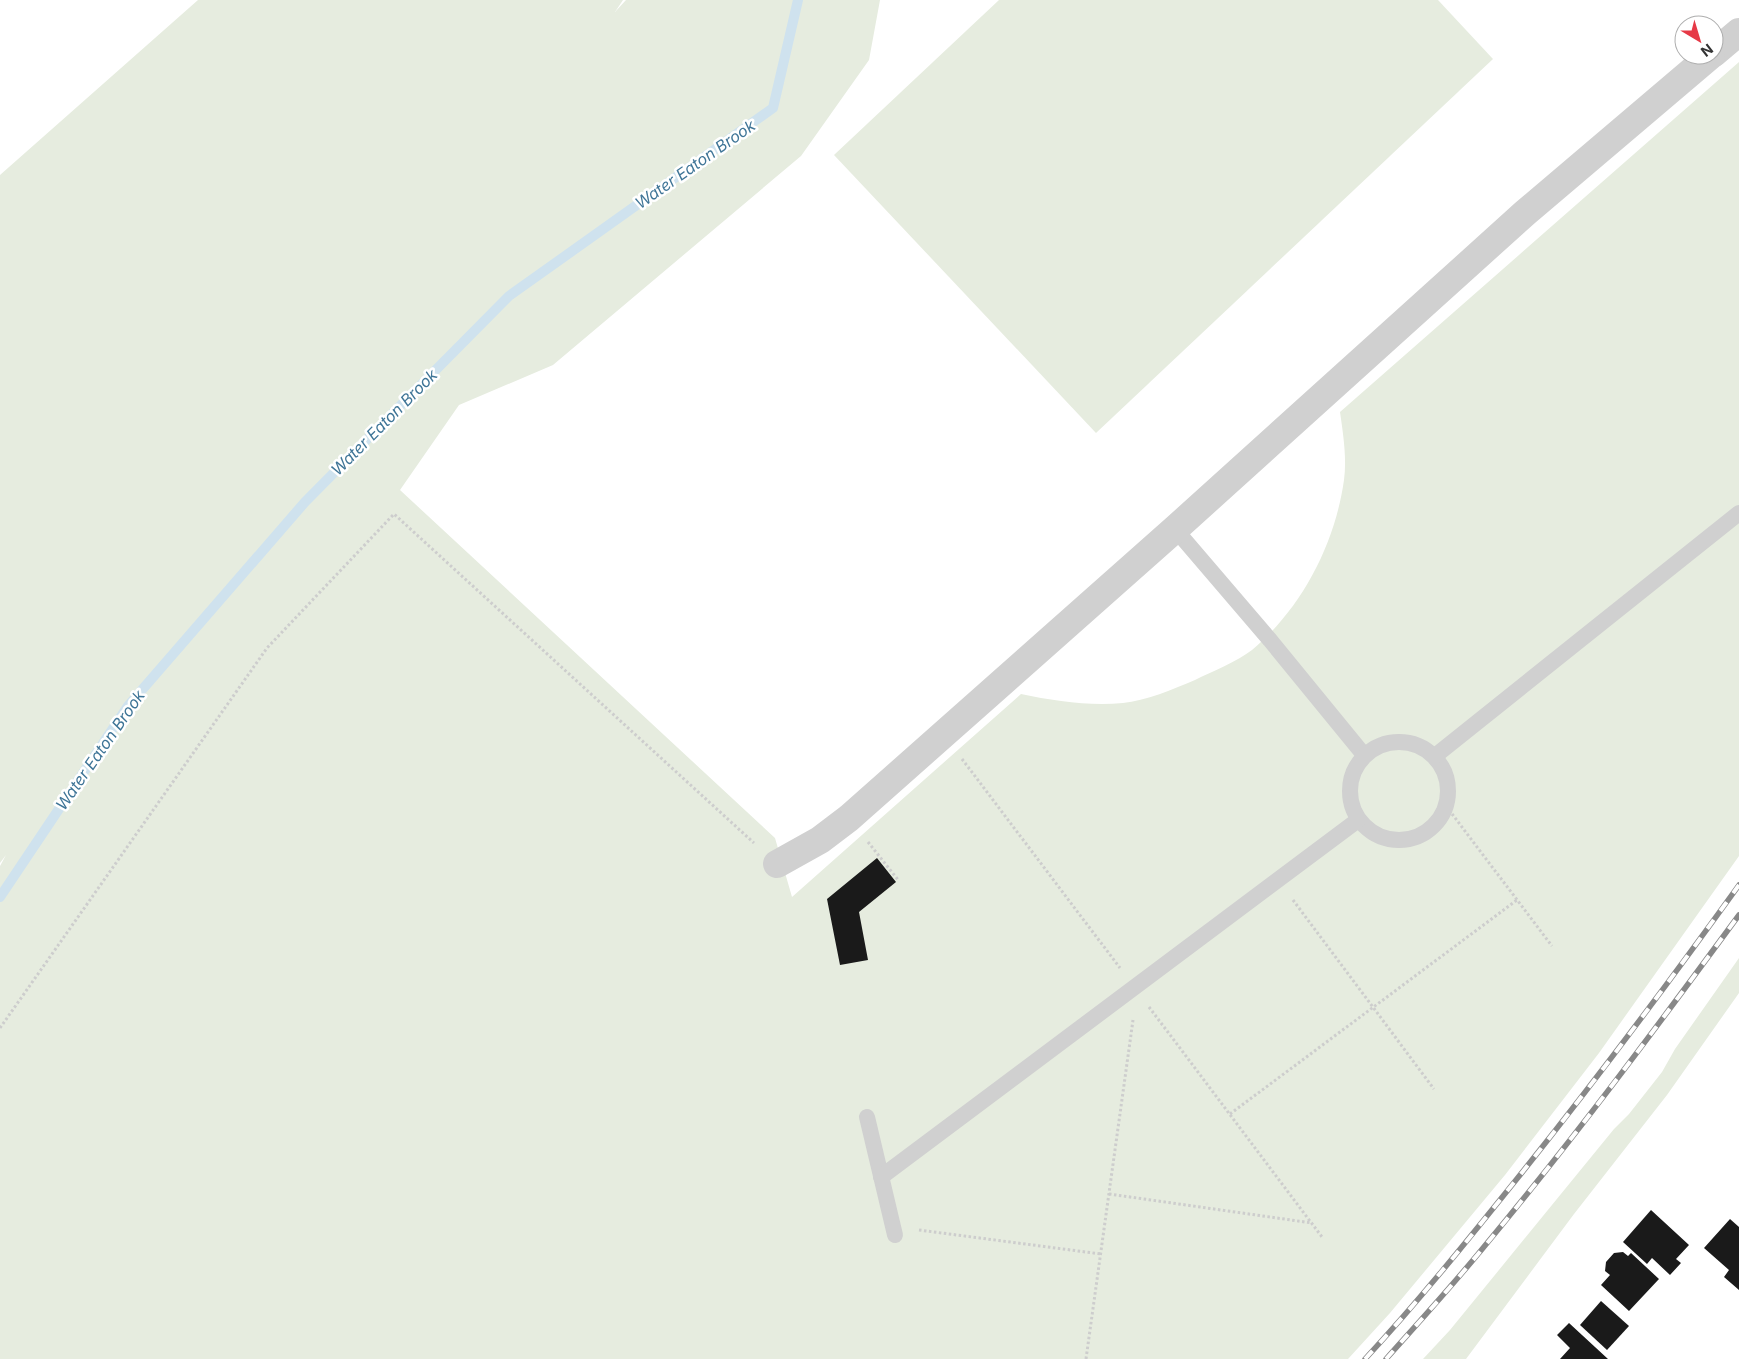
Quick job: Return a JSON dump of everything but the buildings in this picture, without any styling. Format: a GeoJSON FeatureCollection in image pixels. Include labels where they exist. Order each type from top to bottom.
{"type":"FeatureCollection","features":[{"type":"Feature","properties":{"kind":"street"},"geometry":{"type":"LineString","coordinates":[[1724,45],[1739,32]]}},
{"type":"Feature","properties":{"kind":"street"},"geometry":{"type":"LineString","coordinates":[[777,864],[820,840],[849,818],[1175,529],[1525,212],[1700,65]]}},
{"type":"Feature","properties":{"kind":"lane"},"geometry":{"type":"LineString","coordinates":[[1435,756],[1739,513]]}},
{"type":"Feature","properties":{"kind":"lane"},"geometry":{"type":"LineString","coordinates":[[1175,529],[1276,647],[1364,755]]}},
{"type":"Feature","properties":{"kind":"lane"},"geometry":{"type":"LineString","coordinates":[[1392,742],[1407,742],[1422,747],[1435,756],[1443,767],[1448,793],[1446,806],[1439,820],[1428,831],[1414,838],[1398,840],[1383,838],[1369,831],[1358,820],[1352,807],[1349,793],[1350,779],[1355,766],[1364,755],[1377,746],[1392,742]]}},
{"type":"Feature","properties":{"kind":"lane"},"geometry":{"type":"LineString","coordinates":[[881,1176],[1358,820]]}},
{"type":"Feature","properties":{"kind":"lane"},"geometry":{"type":"LineString","coordinates":[[867,1117],[894,1231]]}},
{"type":"Feature","properties":{"kind":"path"},"geometry":{"type":"LineString","coordinates":[[0,1028],[267,648],[394,514],[777,864]]}},
{"type":"Feature","properties":{"kind":"path"},"geometry":{"type":"LineString","coordinates":[[1446,806],[1552,946]]}},
{"type":"Feature","properties":{"kind":"path"},"geometry":{"type":"LineString","coordinates":[[849,818],[899,880]]}},
{"type":"Feature","properties":{"kind":"path"},"geometry":{"type":"LineString","coordinates":[[1278,880],[1434,1088]]}},
{"type":"Feature","properties":{"kind":"path"},"geometry":{"type":"LineString","coordinates":[[1230,1114],[1517,900]]}},
{"type":"Feature","properties":{"kind":"path"},"geometry":{"type":"LineString","coordinates":[[1086,1359],[1135,1011]]}},
{"type":"Feature","properties":{"kind":"path"},"geometry":{"type":"LineString","coordinates":[[1109,1194],[1312,1223]]}},
{"type":"Feature","properties":{"kind":"path"},"geometry":{"type":"LineString","coordinates":[[894,1231],[1101,1254]]}},
{"type":"Feature","properties":{"kind":"shaded area"},"geometry":{"type":"Polygon","coordinates":[[[198,0],[623,0],[615,12],[626,0],[880,0],[869,60],[801,156],[553,365],[459,405],[400,490],[775,838],[792,897],[1021,694],[1059,701],[1084,703],[1110,704],[1132,702],[1195,680],[1252,650],[1270,633],[1301,595],[1324,551],[1333,528],[1340,504],[1345,472],[1340,412],[1739,62],[1739,856],[1599,1053],[1505,1175],[1390,1313],[1348,1359],[0,1359],[0,866],[6,855],[0,863],[0,175],[198,0]]]}},
{"type":"Feature","properties":{"kind":"shaded area"},"geometry":{"type":"Polygon","coordinates":[[[999,0],[1438,0],[1493,59],[1096,433],[834,155],[999,0]]]}},
{"type":"Feature","properties":{"kind":"shaded area"},"geometry":{"type":"Polygon","coordinates":[[[1739,958],[1739,993],[1667,1095],[1574,1214],[1466,1359],[1423,1359],[1450,1330],[1614,1129],[1629,1114],[1662,1072],[1675,1049],[1739,958]]]}},
{"type":"Feature","properties":{"kind":"waterway","name":"Water Eaton Brook"},"geometry":{"type":"LineString","coordinates":[[0,897],[128,706],[305,502],[509,296],[773,108],[798,0]]}},
{"type":"Feature","properties":{"kind":"railway"},"geometry":{"type":"LineString","coordinates":[[1365,1359],[1442,1271],[1545,1144],[1685,960],[1739,885]]}},
{"type":"Feature","properties":{"kind":"railway"},"geometry":{"type":"LineString","coordinates":[[1386,1359],[1471,1262],[1582,1125],[1739,915]]}}]}
